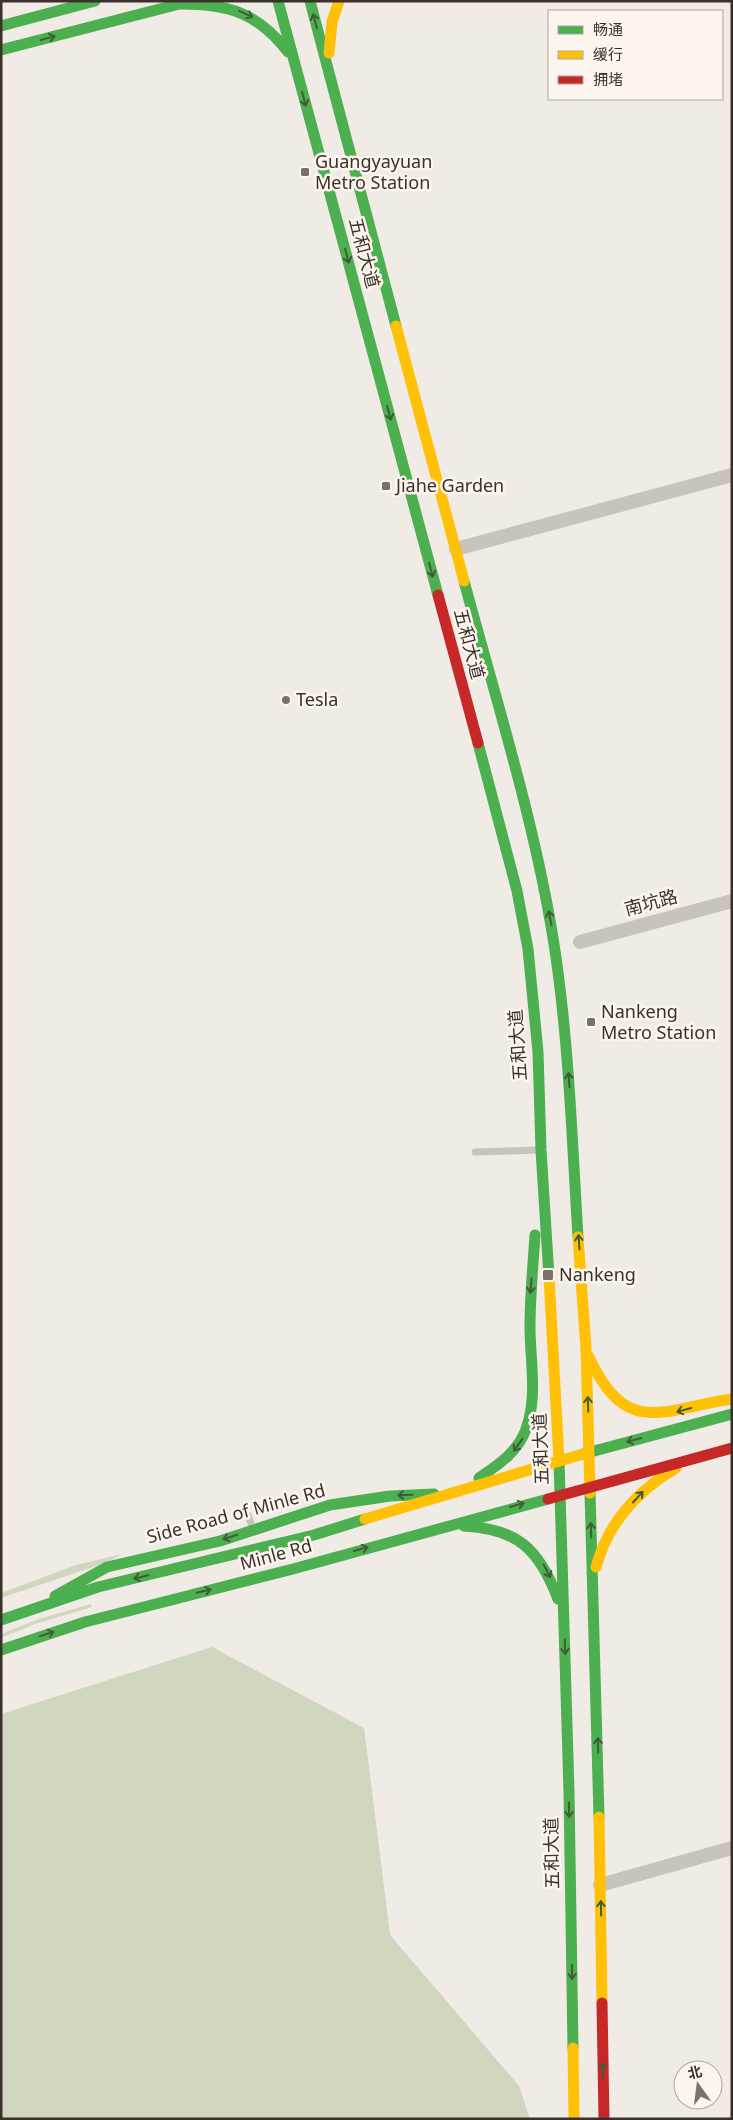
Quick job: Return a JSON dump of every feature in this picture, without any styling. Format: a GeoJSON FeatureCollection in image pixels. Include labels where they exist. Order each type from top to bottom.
{"type":"FeatureCollection","features":[{"type":"Feature","properties":{"kind":"main road"},"geometry":{"type":"LineString","coordinates":[[1,26],[95,1]]}},
{"type":"Feature","properties":{"kind":"main road","name":"五和大道"},"geometry":{"type":"LineString","coordinates":[[278,1],[517,891],[528,949],[538,1052],[541,1150],[559,1461],[574,2119]]}},
{"type":"Feature","properties":{"kind":"main road","name":"五和大道"},"geometry":{"type":"LineString","coordinates":[[310,1],[540,871],[554,943],[567,1053],[586,1348],[604,2119]]}},
{"type":"Feature","properties":{"kind":"main road"},"geometry":{"type":"LineString","coordinates":[[329,74],[330,35],[339,1]]}},
{"type":"Feature","properties":{"kind":"main road"},"geometry":{"type":"LineString","coordinates":[[1,50],[186,2],[214,4],[230,8],[256,19],[279,40],[297,72]]}},
{"type":"Feature","properties":{"kind":"main road"},"geometry":{"type":"LineString","coordinates":[[453,1493],[488,1473],[509,1457],[520,1445],[532,1416],[530,1304],[541,1150]]}},
{"type":"Feature","properties":{"kind":"main road"},"geometry":{"type":"LineString","coordinates":[[586,1348],[595,1372],[609,1393],[626,1405],[648,1413],[672,1413],[732,1399]]}},
{"type":"Feature","properties":{"kind":"main road","name":"Minle Rd"},"geometry":{"type":"LineString","coordinates":[[1,1620],[98,1587],[314,1535],[559,1461],[732,1414]]}},
{"type":"Feature","properties":{"kind":"main road"},"geometry":{"type":"LineString","coordinates":[[593,1585],[598,1556],[610,1534],[624,1514],[648,1488],[668,1473],[698,1457],[732,1448]]}},
{"type":"Feature","properties":{"kind":"main road","name":"Minle Rd"},"geometry":{"type":"LineString","coordinates":[[1,1650],[85,1622],[294,1569],[590,1485],[698,1457]]}},
{"type":"Feature","properties":{"kind":"main road","name":"Side Road of Minle Rd"},"geometry":{"type":"LineString","coordinates":[[38,1606],[107,1567],[220,1541],[337,1504],[390,1496],[453,1493]]}},
{"type":"Feature","properties":{"kind":"main road"},"geometry":{"type":"LineString","coordinates":[[446,1526],[493,1528],[523,1541],[545,1565],[555,1589],[564,1627]]}},
{"type":"Feature","properties":{"kind":"street"},"geometry":{"type":"LineString","coordinates":[[456,549],[732,475]]}},
{"type":"Feature","properties":{"kind":"street","name":"南坑路"},"geometry":{"type":"LineString","coordinates":[[580,942],[732,901]]}},
{"type":"Feature","properties":{"kind":"street"},"geometry":{"type":"LineString","coordinates":[[600,1885],[732,1848]]}},
{"type":"Feature","properties":{"kind":"lane"},"geometry":{"type":"LineString","coordinates":[[475,1152],[541,1150]]}},
{"type":"Feature","properties":{"kind":"lane"},"geometry":{"type":"LineString","coordinates":[[248,1515],[253,1530]]}},
{"type":"Feature","properties":{"kind":"green space"},"geometry":{"type":"Polygon","coordinates":[[[122,1554],[105,1563],[1,1598],[1,1593],[76,1565],[122,1554]]]}},
{"type":"Feature","properties":{"kind":"green space"},"geometry":{"type":"Polygon","coordinates":[[[91,1604],[92,1607],[35,1624],[1,1638],[1,1634],[39,1619],[91,1604]]]}},
{"type":"Feature","properties":{"kind":"green space"},"geometry":{"type":"Polygon","coordinates":[[[212,1647],[364,1728],[390,1935],[519,2086],[530,2119],[1,2119],[1,1714],[212,1647]]]}},
{"type":"Feature","properties":{"kind":"traffic: fast"},"geometry":{"type":"LineString","coordinates":[[1,26],[95,1]]}},
{"type":"Feature","properties":{"kind":"traffic: fast"},"geometry":{"type":"LineString","coordinates":[[1,50],[191,1]]}},
{"type":"Feature","properties":{"kind":"traffic: fast"},"geometry":{"type":"LineString","coordinates":[[278,1],[438,595]]}},
{"type":"Feature","properties":{"kind":"traffic: fast"},"geometry":{"type":"LineString","coordinates":[[310,1],[396,326]]}},
{"type":"Feature","properties":{"kind":"traffic: fast"},"geometry":{"type":"LineString","coordinates":[[181,4],[214,6],[241,13],[265,28],[288,52]]}},
{"type":"Feature","properties":{"kind":"traffic: fast"},"geometry":{"type":"LineString","coordinates":[[464,581],[526,807],[554,944],[567,1054],[578,1237]]}},
{"type":"Feature","properties":{"kind":"traffic: fast"},"geometry":{"type":"LineString","coordinates":[[478,743],[517,891],[528,949],[538,1052],[541,1150],[549,1277]]}},
{"type":"Feature","properties":{"kind":"traffic: fast"},"geometry":{"type":"LineString","coordinates":[[479,1478],[513,1451],[518,1445],[530,1417],[533,1391],[530,1315],[535,1235]]}},
{"type":"Feature","properties":{"kind":"traffic: fast"},"geometry":{"type":"LineString","coordinates":[[583,1454],[732,1414]]}},
{"type":"Feature","properties":{"kind":"traffic: fast"},"geometry":{"type":"LineString","coordinates":[[559,1460],[569,1792],[573,2048]]}},
{"type":"Feature","properties":{"kind":"traffic: fast"},"geometry":{"type":"LineString","coordinates":[[590,1493],[599,1817]]}},
{"type":"Feature","properties":{"kind":"traffic: fast"},"geometry":{"type":"LineString","coordinates":[[55,1596],[107,1567],[220,1541],[330,1505],[390,1496],[434,1494]]}},
{"type":"Feature","properties":{"kind":"traffic: fast"},"geometry":{"type":"LineString","coordinates":[[1,1650],[85,1622],[293,1569],[548,1499]]}},
{"type":"Feature","properties":{"kind":"traffic: fast"},"geometry":{"type":"LineString","coordinates":[[1,1620],[98,1587],[314,1535],[365,1519]]}},
{"type":"Feature","properties":{"kind":"traffic: fast"},"geometry":{"type":"LineString","coordinates":[[464,1526],[499,1532],[512,1537],[524,1545],[543,1567],[558,1599]]}},
{"type":"Feature","properties":{"kind":"traffic: slow"},"geometry":{"type":"LineString","coordinates":[[329,53],[332,22],[339,1]]}},
{"type":"Feature","properties":{"kind":"traffic: slow"},"geometry":{"type":"LineString","coordinates":[[396,326],[464,581]]}},
{"type":"Feature","properties":{"kind":"traffic: slow"},"geometry":{"type":"LineString","coordinates":[[578,1237],[586,1348],[590,1493]]}},
{"type":"Feature","properties":{"kind":"traffic: slow"},"geometry":{"type":"LineString","coordinates":[[549,1277],[559,1460]]}},
{"type":"Feature","properties":{"kind":"traffic: slow"},"geometry":{"type":"LineString","coordinates":[[589,1357],[603,1383],[618,1400],[633,1409],[649,1413],[667,1412],[732,1399]]}},
{"type":"Feature","properties":{"kind":"traffic: slow"},"geometry":{"type":"LineString","coordinates":[[365,1519],[583,1454]]}},
{"type":"Feature","properties":{"kind":"traffic: slow"},"geometry":{"type":"LineString","coordinates":[[596,1567],[601,1551],[616,1522],[649,1487],[676,1468]]}},
{"type":"Feature","properties":{"kind":"traffic: slow"},"geometry":{"type":"LineString","coordinates":[[599,1817],[602,2003]]}},
{"type":"Feature","properties":{"kind":"traffic: slow"},"geometry":{"type":"LineString","coordinates":[[573,2048],[574,2119]]}},
{"type":"Feature","properties":{"kind":"traffic: jam"},"geometry":{"type":"LineString","coordinates":[[438,595],[478,743]]}},
{"type":"Feature","properties":{"kind":"traffic: jam"},"geometry":{"type":"LineString","coordinates":[[548,1499],[732,1448]]}},
{"type":"Feature","properties":{"kind":"traffic: jam"},"geometry":{"type":"LineString","coordinates":[[602,2003],[604,2119]]}},
{"type":"Feature","properties":{"kind":"place","name":"Guangyayuan Metro Station"},"geometry":{"type":"Point","coordinates":[305,172]}},
{"type":"Feature","properties":{"kind":"place","name":"Jiahe Garden"},"geometry":{"type":"Point","coordinates":[386,486]}},
{"type":"Feature","properties":{"kind":"place","name":"Tesla"},"geometry":{"type":"Point","coordinates":[286,700]}},
{"type":"Feature","properties":{"kind":"place","name":"Nankeng Metro Station"},"geometry":{"type":"Point","coordinates":[591,1022]}},
{"type":"Feature","properties":{"kind":"place","name":"Nankeng"},"geometry":{"type":"Point","coordinates":[548,1275]}}]}
